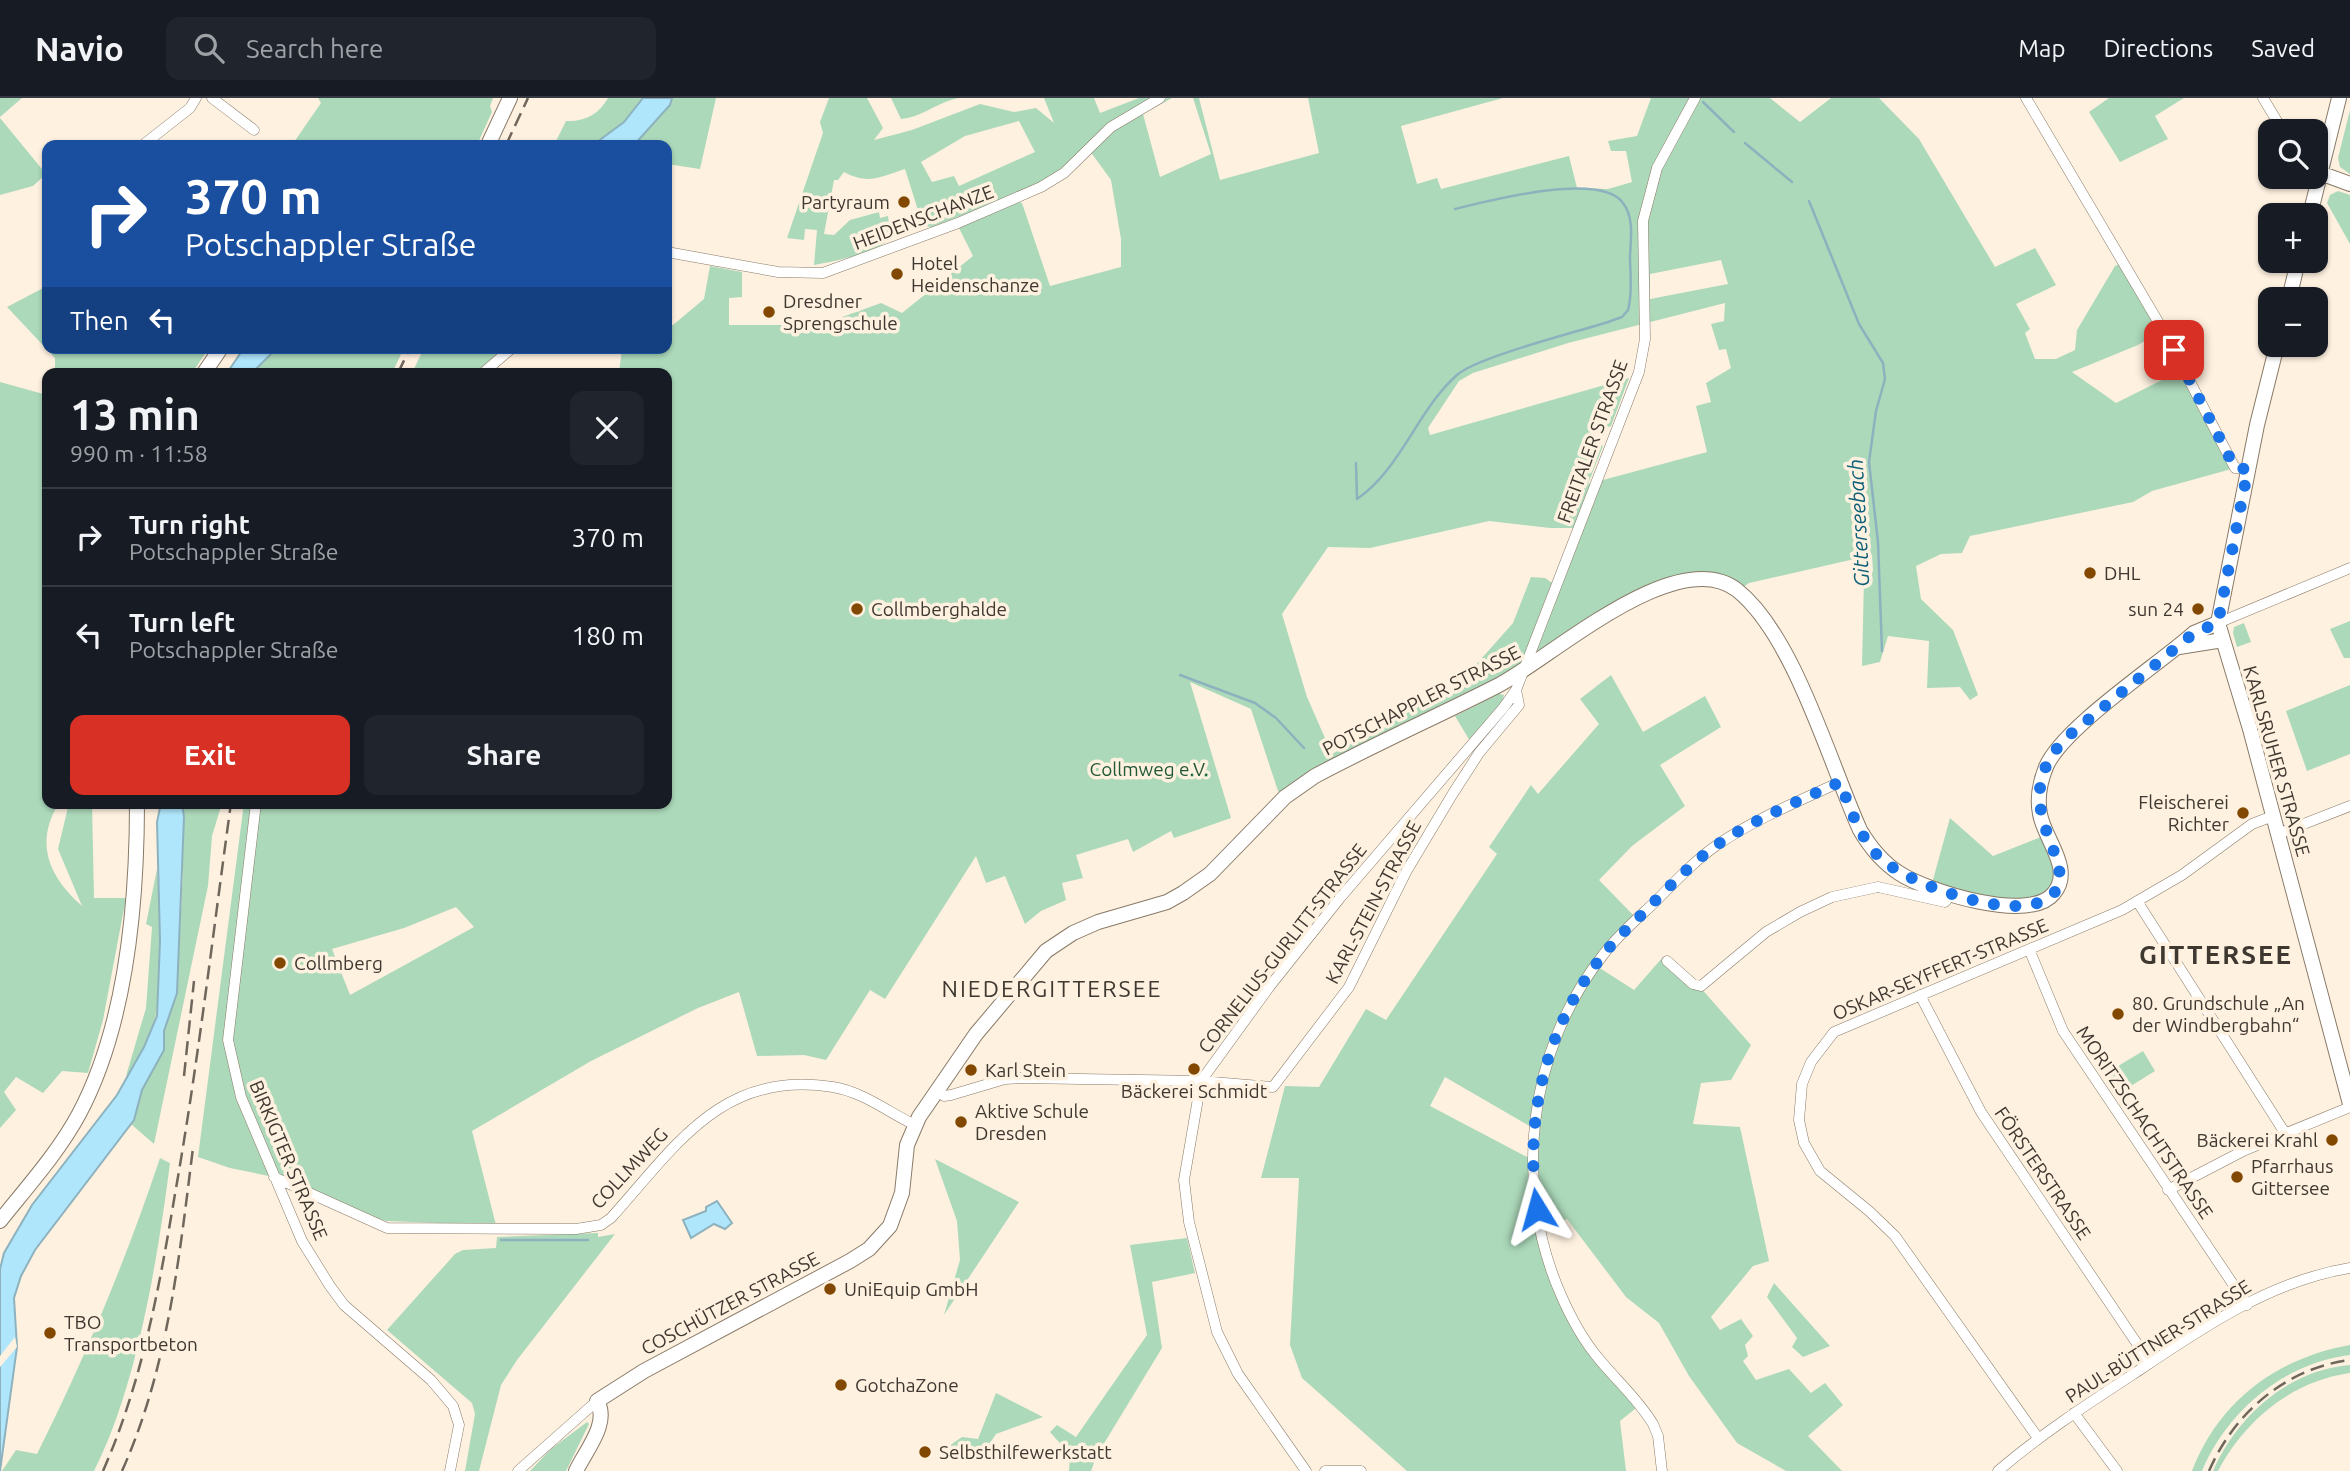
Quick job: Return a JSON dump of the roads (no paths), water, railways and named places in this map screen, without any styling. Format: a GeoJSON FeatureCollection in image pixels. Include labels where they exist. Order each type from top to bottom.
{"type":"FeatureCollection","features":[{"type":"Feature","properties":{"kind":"street"},"geometry":{"type":"LineString","coordinates":[[150,140],[190,108],[196,98]]}},
{"type":"Feature","properties":{"kind":"street"},"geometry":{"type":"LineString","coordinates":[[212,98],[254,130]]}},
{"type":"Feature","properties":{"kind":"street"},"geometry":{"type":"LineString","coordinates":[[490,140],[510,98]]}},
{"type":"Feature","properties":{"kind":"street","name":"HEIDENSCHANZE"},"geometry":{"type":"LineString","coordinates":[[672,253],[793,274],[835,270],[1041,187],[1064,173],[1111,127],[1160,98]]}},
{"type":"Feature","properties":{"kind":"street","name":"FREITALER STRASSE"},"geometry":{"type":"LineString","coordinates":[[1522,672],[1639,372],[1645,338],[1643,221],[1657,168],[1695,98]]}},
{"type":"Feature","properties":{"kind":"street"},"geometry":{"type":"LineString","coordinates":[[2026,98],[2163,330],[2235,468],[2248,469]]}},
{"type":"Feature","properties":{"kind":"street"},"geometry":{"type":"LineString","coordinates":[[2263,98],[2276,119]]}},
{"type":"Feature","properties":{"kind":"street"},"geometry":{"type":"LineString","coordinates":[[2328,137],[2339,98]]}},
{"type":"Feature","properties":{"kind":"street"},"geometry":{"type":"LineString","coordinates":[[2328,176],[2350,184]]}},
{"type":"Feature","properties":{"kind":"street"},"geometry":{"type":"LineString","coordinates":[[489,368],[505,354]]}},
{"type":"Feature","properties":{"kind":"street","name":"KARLSRUHER STRASSE"},"geometry":{"type":"LineString","coordinates":[[2274,357],[2257,425],[2218,623],[2278,834],[2350,1106]]}},
{"type":"Feature","properties":{"kind":"street"},"geometry":{"type":"LineString","coordinates":[[2218,623],[2350,568]]}},
{"type":"Feature","properties":{"kind":"street","name":"POTSCHAPPLER STRASSE"},"geometry":{"type":"LineString","coordinates":[[912,1132],[937,1091],[1017,984],[1059,941],[1098,922],[1167,902],[1183,893],[1210,874],[1285,797],[1315,776],[1522,672],[1587,627],[1638,599],[1692,580],[1720,581],[1747,600],[1775,638],[1798,683],[1860,830],[1880,858],[1902,875],[1951,894],[1981,903],[2010,905],[2040,902],[2055,892],[2061,881],[2060,865],[2043,825],[2039,803],[2047,765],[2067,737],[2194,633],[2218,623]]}},
{"type":"Feature","properties":{"kind":"street"},"geometry":{"type":"LineString","coordinates":[[2178,647],[2223,640]]}},
{"type":"Feature","properties":{"kind":"street","name":"CORNELIUS-GURLITT-STRASSE"},"geometry":{"type":"LineString","coordinates":[[1306,1471],[1238,1374],[1217,1332],[1189,1222],[1184,1180],[1201,1081],[1267,990],[1332,908],[1516,690],[1522,672]]}},
{"type":"Feature","properties":{"kind":"street","name":"KARL-STEIN-STRASSE"},"geometry":{"type":"LineString","coordinates":[[937,1091],[944,1096],[951,1095],[995,1081],[1021,1078],[1201,1081],[1264,1089],[1273,1087],[1349,987],[1406,872],[1445,806],[1479,753],[1519,705],[1516,690]]}},
{"type":"Feature","properties":{"kind":"street"},"geometry":{"type":"LineString","coordinates":[[1662,1471],[1658,1436],[1649,1418],[1589,1346],[1567,1308],[1546,1252],[1535,1195],[1532,1144],[1545,1069],[1571,1004],[1602,955],[1689,868],[1717,845],[1840,782]]}},
{"type":"Feature","properties":{"kind":"street"},"geometry":{"type":"LineString","coordinates":[[2278,834],[2350,806]]}},
{"type":"Feature","properties":{"kind":"street"},"geometry":{"type":"LineString","coordinates":[[0,1222],[72,1126],[90,1094],[106,1052],[134,902],[138,809]]}},
{"type":"Feature","properties":{"kind":"street","name":"BIRKIGTER STRASSE"},"geometry":{"type":"LineString","coordinates":[[255,809],[228,1040],[241,1097],[312,1260],[344,1305],[431,1380],[453,1406],[459,1425],[450,1471]]}},
{"type":"Feature","properties":{"kind":"street","name":"OSKAR-SEYFFERT-STRASSE"},"geometry":{"type":"LineString","coordinates":[[2038,1438],[1895,1237],[1870,1211],[1820,1171],[1804,1143],[1799,1120],[1800,1092],[1817,1053],[1838,1029],[2137,901],[2182,874],[2252,824],[2273,816]]}},
{"type":"Feature","properties":{"kind":"street"},"geometry":{"type":"LineString","coordinates":[[1667,961],[1693,984],[1701,986],[1766,932],[1832,897],[1878,887],[1945,902],[1951,894]]}},
{"type":"Feature","properties":{"kind":"street"},"geometry":{"type":"LineString","coordinates":[[2137,901],[2285,1133]]}},
{"type":"Feature","properties":{"kind":"street","name":"MORITZSCHACHTSTRASSE"},"geometry":{"type":"LineString","coordinates":[[2029,949],[2063,1031],[2248,1305]]}},
{"type":"Feature","properties":{"kind":"street","name":"FÖRSTERSTRASSE"},"geometry":{"type":"LineString","coordinates":[[1920,995],[1981,1112],[2150,1363]]}},
{"type":"Feature","properties":{"kind":"street","name":"COLLMWEG"},"geometry":{"type":"LineString","coordinates":[[274,1177],[387,1228],[576,1229],[601,1225],[611,1218],[685,1133],[720,1107],[748,1093],[781,1087],[833,1087],[876,1103],[912,1132]]}},
{"type":"Feature","properties":{"kind":"street"},"geometry":{"type":"LineString","coordinates":[[2168,1190],[2243,1151],[2350,1106]]}},
{"type":"Feature","properties":{"kind":"street","name":"COSCHÜTZER STRASSE"},"geometry":{"type":"LineString","coordinates":[[518,1471],[597,1401],[645,1371],[869,1249],[890,1226],[897,1212],[912,1132]]}},
{"type":"Feature","properties":{"kind":"street","name":"PAUL-BÜTTNER-STRASSE"},"geometry":{"type":"LineString","coordinates":[[1998,1471],[2074,1413],[2150,1363],[2248,1305],[2297,1280],[2350,1268]]}},
{"type":"Feature","properties":{"kind":"street"},"geometry":{"type":"LineString","coordinates":[[579,1470],[602,1421],[602,1411],[597,1401]]}},
{"type":"Feature","properties":{"kind":"street"},"geometry":{"type":"LineString","coordinates":[[2074,1413],[2117,1471]]}},
{"type":"Feature","properties":{"kind":"street"},"geometry":{"type":"LineString","coordinates":[[1325,1471],[1361,1471]]}},
{"type":"Feature","properties":{"kind":"water"},"geometry":{"type":"Polygon","coordinates":[[[643,98],[672,98],[670,105],[638,140],[600,140],[624,122],[643,98]]]}},
{"type":"Feature","properties":{"kind":"water"},"geometry":{"type":"Polygon","coordinates":[[[240,354],[271,354],[257,368],[230,368],[240,354]]]}},
{"type":"Feature","properties":{"kind":"water"},"geometry":{"type":"Polygon","coordinates":[[[160,809],[183,809],[177,993],[164,1031],[164,1050],[142,1090],[134,1120],[35,1250],[21,1276],[14,1298],[17,1347],[0,1471],[0,1269],[4,1253],[32,1205],[117,1095],[144,1047],[157,1016],[160,941],[157,822],[160,809]]]}},
{"type":"Feature","properties":{"kind":"water"},"geometry":{"type":"Polygon","coordinates":[[[717,1201],[732,1223],[725,1229],[714,1224],[691,1238],[683,1220],[706,1211],[706,1207],[717,1201]]]}},
{"type":"Feature","properties":{"kind":"waterway","name":"Gitterseebach"},"geometry":{"type":"LineString","coordinates":[[1703,102],[1734,132]]}},
{"type":"Feature","properties":{"kind":"waterway","name":"Gitterseebach"},"geometry":{"type":"LineString","coordinates":[[1745,143],[1792,182]]}},
{"type":"Feature","properties":{"kind":"waterway"},"geometry":{"type":"LineString","coordinates":[[1356,463],[1357,499],[1386,472],[1431,405],[1457,375],[1505,353],[1622,317],[1628,310],[1631,289],[1630,221],[1623,203],[1611,194],[1592,189],[1543,191],[1455,209]]}},
{"type":"Feature","properties":{"kind":"waterway","name":"Gitterseebach"},"geometry":{"type":"LineString","coordinates":[[1809,201],[1859,324],[1883,363],[1885,379],[1876,411],[1869,462],[1878,542],[1882,651]]}},
{"type":"Feature","properties":{"kind":"waterway"},"geometry":{"type":"LineString","coordinates":[[1180,675],[1255,703],[1276,718],[1304,748]]}},
{"type":"Feature","properties":{"kind":"waterway"},"geometry":{"type":"LineString","coordinates":[[501,1240],[588,1240]]}},
{"type":"Feature","properties":{"kind":"railway"},"geometry":{"type":"LineString","coordinates":[[508,140],[528,98]]}},
{"type":"Feature","properties":{"kind":"railway"},"geometry":{"type":"LineString","coordinates":[[400,368],[407,354]]}},
{"type":"Feature","properties":{"kind":"railway"},"geometry":{"type":"LineString","coordinates":[[103,1471],[139,1369],[162,1265],[191,1096],[230,809]]}},
{"type":"Feature","properties":{"kind":"railway"},"geometry":{"type":"LineString","coordinates":[[184,1076],[194,981]]}},
{"type":"Feature","properties":{"kind":"railway"},"geometry":{"type":"LineString","coordinates":[[122,1471],[151,1393],[161,1353],[177,1272],[193,1148]]}},
{"type":"Feature","properties":{"kind":"railway"},"geometry":{"type":"LineString","coordinates":[[2209,1471],[2233,1430],[2265,1397],[2304,1373],[2350,1360]]}},
{"type":"Feature","properties":{"kind":"place","name":"Partyraum"},"geometry":{"type":"Point","coordinates":[904,202]}},
{"type":"Feature","properties":{"kind":"place","name":"Hotel Heidenschanze"},"geometry":{"type":"Point","coordinates":[897,274]}},
{"type":"Feature","properties":{"kind":"place","name":"Dresdner Sprengschule"},"geometry":{"type":"Point","coordinates":[769,312]}},
{"type":"Feature","properties":{"kind":"place","name":"DHL"},"geometry":{"type":"Point","coordinates":[2090,573]}},
{"type":"Feature","properties":{"kind":"place","name":"Collmberghalde"},"geometry":{"type":"Point","coordinates":[857,609]}},
{"type":"Feature","properties":{"kind":"place","name":"sun 24"},"geometry":{"type":"Point","coordinates":[2198,609]}},
{"type":"Feature","properties":{"kind":"place","name":"Fleischerei Richter"},"geometry":{"type":"Point","coordinates":[2243,813]}},
{"type":"Feature","properties":{"kind":"place","name":"Collmberg"},"geometry":{"type":"Point","coordinates":[280,963]}},
{"type":"Feature","properties":{"kind":"place","name":"80. Grundschule „An der Windbergbahn“"},"geometry":{"type":"Point","coordinates":[2118,1014]}},
{"type":"Feature","properties":{"kind":"place","name":"Bäckerei Schmidt"},"geometry":{"type":"Point","coordinates":[1194,1069]}},
{"type":"Feature","properties":{"kind":"place","name":"Karl Stein"},"geometry":{"type":"Point","coordinates":[971,1070]}},
{"type":"Feature","properties":{"kind":"place","name":"Aktive Schule Dresden"},"geometry":{"type":"Point","coordinates":[961,1122]}},
{"type":"Feature","properties":{"kind":"place","name":"Bäckerei Krahl"},"geometry":{"type":"Point","coordinates":[2332,1140]}},
{"type":"Feature","properties":{"kind":"place","name":"Pfarrhaus Gittersee"},"geometry":{"type":"Point","coordinates":[2237,1177]}},
{"type":"Feature","properties":{"kind":"place","name":"UniEquip GmbH"},"geometry":{"type":"Point","coordinates":[830,1289]}},
{"type":"Feature","properties":{"kind":"place","name":"TBO Transportbeton"},"geometry":{"type":"Point","coordinates":[50,1333]}},
{"type":"Feature","properties":{"kind":"place","name":"GotchaZone"},"geometry":{"type":"Point","coordinates":[841,1385]}},
{"type":"Feature","properties":{"kind":"place","name":"Selbsthilfewerkstatt"},"geometry":{"type":"Point","coordinates":[925,1452]}},
{"type":"Feature","properties":{"kind":"district","name":"GITTERSEE"},"geometry":{"type":"Point","coordinates":[2216,955]}},
{"type":"Feature","properties":{"kind":"district","name":"NIEDERGITTERSEE"},"geometry":{"type":"Point","coordinates":[1052,989]}},
{"type":"Feature","properties":{"kind":"park label","name":"Collmweg e.V."},"geometry":{"type":"Point","coordinates":[1149,769]}}]}
